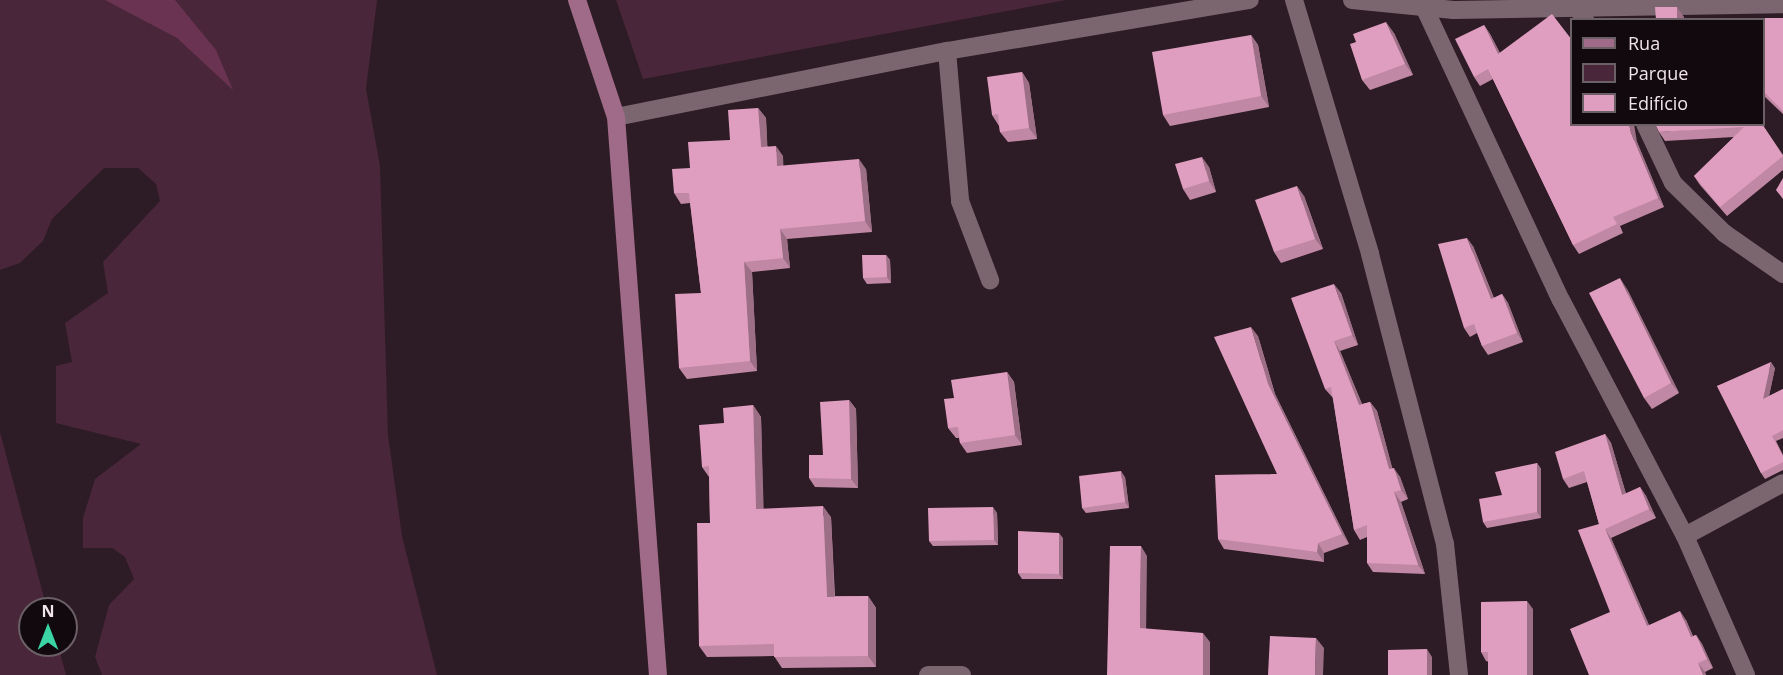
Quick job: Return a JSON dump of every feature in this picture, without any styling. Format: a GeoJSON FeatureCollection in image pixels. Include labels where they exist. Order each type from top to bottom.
{"type":"FeatureCollection","features":[{"type":"Feature","properties":{"kind":"main road"},"geometry":{"type":"LineString","coordinates":[[577,0],[616,117],[658,675]]}},
{"type":"Feature","properties":{"kind":"street"},"geometry":{"type":"LineString","coordinates":[[616,117],[947,51],[1250,0]]}},
{"type":"Feature","properties":{"kind":"street"},"geometry":{"type":"LineString","coordinates":[[1294,0],[1370,254],[1442,533],[1459,675]]}},
{"type":"Feature","properties":{"kind":"street"},"geometry":{"type":"LineString","coordinates":[[1352,0],[1425,9],[1580,12],[1783,4]]}},
{"type":"Feature","properties":{"kind":"street"},"geometry":{"type":"LineString","coordinates":[[1425,9],[1566,310],[1686,536],[1746,675]]}},
{"type":"Feature","properties":{"kind":"street"},"geometry":{"type":"LineString","coordinates":[[947,51],[960,201],[990,279]]}},
{"type":"Feature","properties":{"kind":"street"},"geometry":{"type":"LineString","coordinates":[[1646,126],[1672,183],[1725,233],[1783,274]]}},
{"type":"Feature","properties":{"kind":"street"},"geometry":{"type":"LineString","coordinates":[[1686,536],[1783,483]]}},
{"type":"Feature","properties":{"kind":"street"},"geometry":{"type":"LineString","coordinates":[[928,675],[962,675]]}},
{"type":"Feature","properties":{"kind":"green space"},"geometry":{"type":"Polygon","coordinates":[[[0,0],[377,0],[366,89],[380,166],[388,435],[402,536],[437,675],[102,675],[95,657],[109,605],[134,579],[125,557],[112,548],[83,548],[83,518],[95,479],[141,444],[56,423],[56,366],[72,362],[65,323],[108,293],[103,262],[160,201],[156,184],[138,168],[104,168],[52,219],[43,241],[20,263],[0,270],[0,0]]]}},
{"type":"Feature","properties":{"kind":"green space"},"geometry":{"type":"Polygon","coordinates":[[[616,0],[1066,0],[643,79],[616,0]]]}},
{"type":"Feature","properties":{"kind":"green space"},"geometry":{"type":"Polygon","coordinates":[[[0,432],[44,597],[18,597],[18,657],[61,657],[66,675],[0,675],[0,432]]]}},
{"type":"Feature","properties":{"kind":"shaded area"},"geometry":{"type":"Polygon","coordinates":[[[105,0],[175,0],[216,50],[233,90],[177,38],[105,0]]]}},
{"type":"Feature","properties":{"kind":"building"},"geometry":{"type":"Polygon","coordinates":[[[1655,7],[1677,7],[1677,18],[1656,18],[1655,7]]]}},
{"type":"Feature","properties":{"kind":"building"},"geometry":{"type":"Polygon","coordinates":[[[1552,14],[1570,37],[1570,126],[1629,126],[1658,198],[1613,217],[1617,224],[1573,245],[1488,69],[1474,77],[1455,39],[1484,25],[1498,54],[1552,14]]]}},
{"type":"Feature","properties":{"kind":"building"},"geometry":{"type":"Polygon","coordinates":[[[1765,18],[1783,18],[1783,111],[1765,93],[1765,18]]]}},
{"type":"Feature","properties":{"kind":"building"},"geometry":{"type":"Polygon","coordinates":[[[1386,22],[1405,64],[1362,80],[1350,44],[1356,42],[1353,34],[1386,22]]]}},
{"type":"Feature","properties":{"kind":"building"},"geometry":{"type":"Polygon","coordinates":[[[1251,35],[1261,96],[1163,115],[1152,52],[1251,35]]]}},
{"type":"Feature","properties":{"kind":"building"},"geometry":{"type":"Polygon","coordinates":[[[1022,72],[1029,128],[1000,132],[998,114],[992,115],[987,77],[1022,72]]]}},
{"type":"Feature","properties":{"kind":"building"},"geometry":{"type":"Polygon","coordinates":[[[758,108],[761,147],[776,146],[777,166],[859,159],[865,221],[780,229],[783,258],[744,262],[750,361],[679,368],[675,294],[701,293],[689,193],[674,193],[672,169],[690,168],[688,142],[730,140],[728,110],[758,108]]]}},
{"type":"Feature","properties":{"kind":"building"},"geometry":{"type":"Polygon","coordinates":[[[1656,126],[1763,126],[1783,156],[1720,207],[1694,176],[1744,127],[1659,132],[1656,126]]]}},
{"type":"Feature","properties":{"kind":"building"},"geometry":{"type":"Polygon","coordinates":[[[1202,157],[1209,181],[1183,189],[1175,164],[1202,157]]]}},
{"type":"Feature","properties":{"kind":"building"},"geometry":{"type":"Polygon","coordinates":[[[1783,178],[1783,199],[1776,190],[1783,178]]]}},
{"type":"Feature","properties":{"kind":"building"},"geometry":{"type":"Polygon","coordinates":[[[1297,186],[1315,239],[1274,252],[1255,200],[1297,186]]]}},
{"type":"Feature","properties":{"kind":"building"},"geometry":{"type":"Polygon","coordinates":[[[1467,238],[1491,299],[1502,294],[1517,333],[1482,346],[1474,324],[1464,328],[1438,244],[1467,238]]]}},
{"type":"Feature","properties":{"kind":"building"},"geometry":{"type":"Polygon","coordinates":[[[862,255],[886,255],[887,277],[863,278],[862,255]]]}},
{"type":"Feature","properties":{"kind":"building"},"geometry":{"type":"Polygon","coordinates":[[[1620,278],[1671,383],[1644,398],[1589,293],[1620,278]]]}},
{"type":"Feature","properties":{"kind":"building"},"geometry":{"type":"Polygon","coordinates":[[[1334,284],[1352,335],[1334,341],[1359,405],[1370,402],[1389,469],[1394,468],[1401,490],[1394,492],[1418,565],[1367,563],[1367,525],[1354,530],[1331,387],[1325,389],[1291,298],[1334,284]]]}},
{"type":"Feature","properties":{"kind":"building"},"geometry":{"type":"Polygon","coordinates":[[[1251,327],[1268,384],[1342,534],[1318,543],[1317,552],[1218,539],[1215,475],[1277,474],[1214,337],[1251,327]]]}},
{"type":"Feature","properties":{"kind":"building"},"geometry":{"type":"Polygon","coordinates":[[[1771,362],[1763,399],[1783,389],[1783,430],[1772,436],[1783,456],[1783,462],[1761,473],[1717,386],[1771,362]]]}},
{"type":"Feature","properties":{"kind":"building"},"geometry":{"type":"Polygon","coordinates":[[[1007,372],[1015,435],[960,443],[958,427],[948,428],[944,399],[954,398],[951,380],[1007,372]]]}},
{"type":"Feature","properties":{"kind":"building"},"geometry":{"type":"Polygon","coordinates":[[[849,400],[851,479],[809,478],[809,455],[823,455],[820,402],[849,400]]]}},
{"type":"Feature","properties":{"kind":"building"},"geometry":{"type":"Polygon","coordinates":[[[753,405],[756,509],[823,506],[827,597],[868,596],[868,656],[774,657],[774,644],[699,646],[697,523],[710,523],[709,466],[702,467],[699,425],[724,423],[723,408],[753,405]]]}},
{"type":"Feature","properties":{"kind":"building"},"geometry":{"type":"Polygon","coordinates":[[[1605,434],[1622,495],[1640,487],[1649,509],[1605,529],[1647,626],[1680,611],[1691,637],[1696,635],[1707,659],[1698,663],[1703,675],[1589,675],[1570,629],[1610,612],[1578,530],[1599,524],[1584,471],[1563,479],[1555,452],[1605,434]]]}},
{"type":"Feature","properties":{"kind":"building"},"geometry":{"type":"Polygon","coordinates":[[[1537,463],[1537,512],[1483,522],[1479,499],[1502,495],[1495,472],[1537,463]]]}},
{"type":"Feature","properties":{"kind":"building"},"geometry":{"type":"Polygon","coordinates":[[[1121,471],[1125,502],[1082,508],[1079,476],[1121,471]]]}},
{"type":"Feature","properties":{"kind":"building"},"geometry":{"type":"Polygon","coordinates":[[[993,507],[994,540],[929,541],[928,508],[993,507]]]}},
{"type":"Feature","properties":{"kind":"building"},"geometry":{"type":"Polygon","coordinates":[[[1018,531],[1059,533],[1059,574],[1018,573],[1018,531]]]}},
{"type":"Feature","properties":{"kind":"building"},"geometry":{"type":"Polygon","coordinates":[[[1110,546],[1141,546],[1140,628],[1203,633],[1203,675],[1107,675],[1110,546]]]}},
{"type":"Feature","properties":{"kind":"building"},"geometry":{"type":"Polygon","coordinates":[[[1527,601],[1527,675],[1488,675],[1488,652],[1481,652],[1481,602],[1527,601]]]}},
{"type":"Feature","properties":{"kind":"building"},"geometry":{"type":"Polygon","coordinates":[[[1270,636],[1316,638],[1315,675],[1268,675],[1270,636]]]}},
{"type":"Feature","properties":{"kind":"building"},"geometry":{"type":"Polygon","coordinates":[[[1427,649],[1427,675],[1388,675],[1388,650],[1427,649]]]}}]}
